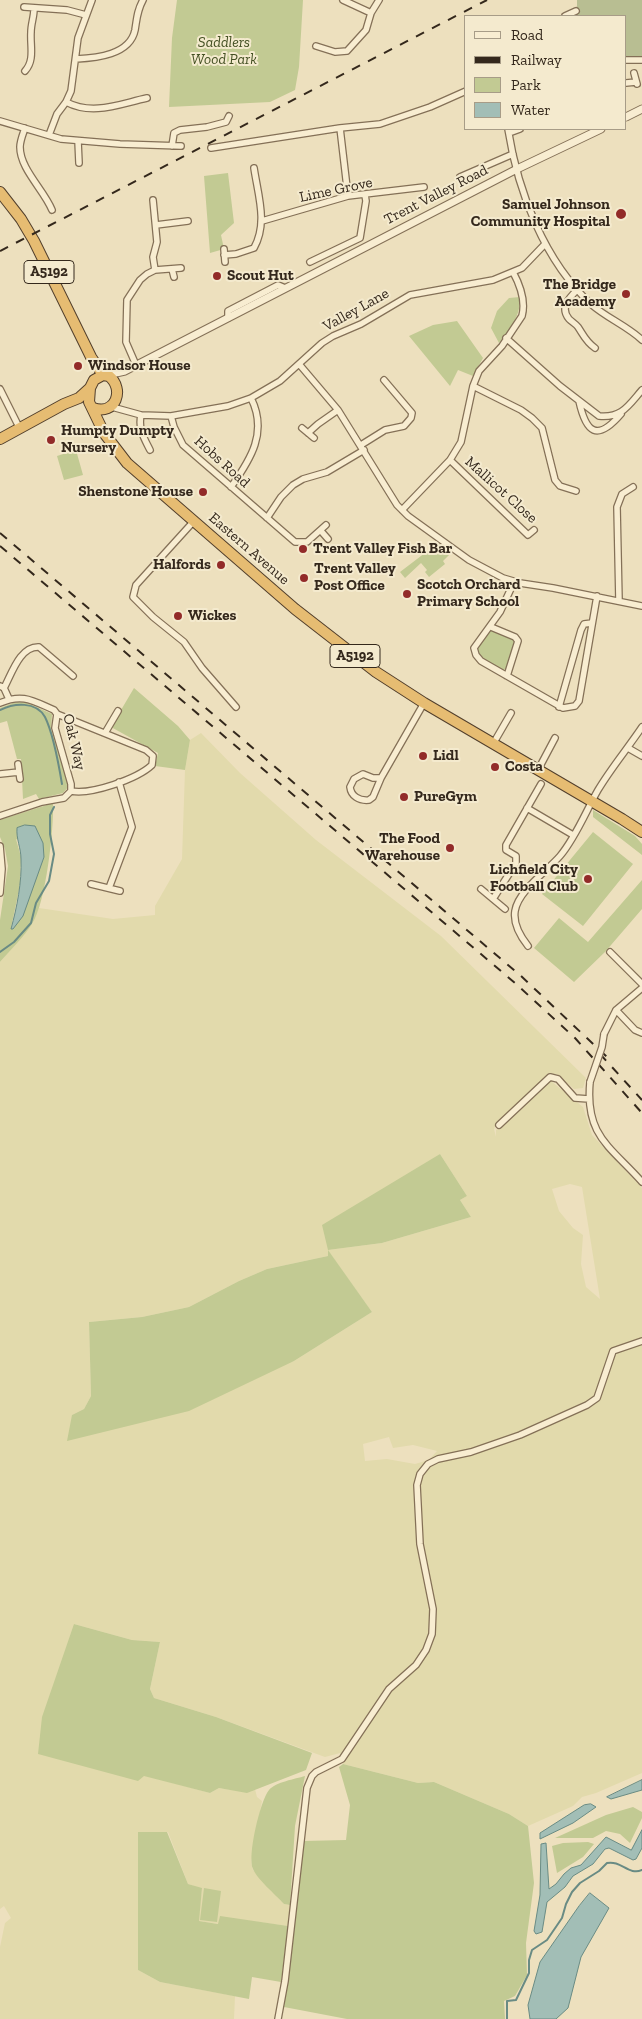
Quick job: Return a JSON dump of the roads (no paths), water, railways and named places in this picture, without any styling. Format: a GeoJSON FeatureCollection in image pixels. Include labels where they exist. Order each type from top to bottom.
{"type":"FeatureCollection","features":[{"type":"Feature","properties":{"kind":"highway","name":"A5192"},"geometry":{"type":"LineString","coordinates":[[0,192],[21,219],[34,241],[91,357],[105,375]]}},
{"type":"Feature","properties":{"kind":"highway","name":"A5192"},"geometry":{"type":"LineString","coordinates":[[91,357],[94,372],[92,386]]}},
{"type":"Feature","properties":{"kind":"highway"},"geometry":{"type":"LineString","coordinates":[[64,404],[92,407],[104,411],[110,408],[115,402],[116,390],[113,379],[105,375],[94,380],[89,396],[92,407]]}},
{"type":"Feature","properties":{"kind":"highway"},"geometry":{"type":"LineString","coordinates":[[0,439],[64,404],[79,398],[92,386]]}},
{"type":"Feature","properties":{"kind":"highway","name":"Eastern Avenue"},"geometry":{"type":"LineString","coordinates":[[92,407],[111,444],[136,472],[295,609],[376,672],[424,703],[642,832]]}},
{"type":"Feature","properties":{"kind":"highway"},"geometry":{"type":"LineString","coordinates":[[104,433],[110,408]]}},
{"type":"Feature","properties":{"kind":"street"},"geometry":{"type":"LineString","coordinates":[[49,135],[57,114],[66,102],[73,85],[78,38],[92,0]]}},
{"type":"Feature","properties":{"kind":"street"},"geometry":{"type":"LineString","coordinates":[[76,59],[101,57],[124,47],[135,31],[137,12],[143,0]]}},
{"type":"Feature","properties":{"kind":"street"},"geometry":{"type":"LineString","coordinates":[[343,0],[371,13]]}},
{"type":"Feature","properties":{"kind":"street"},"geometry":{"type":"LineString","coordinates":[[316,46],[342,53],[348,51],[350,45],[366,30],[371,13],[379,0]]}},
{"type":"Feature","properties":{"kind":"street"},"geometry":{"type":"LineString","coordinates":[[24,7],[67,10],[86,15]]}},
{"type":"Feature","properties":{"kind":"street"},"geometry":{"type":"LineString","coordinates":[[26,71],[32,58],[30,31],[34,8]]}},
{"type":"Feature","properties":{"kind":"street"},"geometry":{"type":"LineString","coordinates":[[567,15],[576,11]]}},
{"type":"Feature","properties":{"kind":"street"},"geometry":{"type":"LineString","coordinates":[[627,60],[642,60]]}},
{"type":"Feature","properties":{"kind":"street"},"geometry":{"type":"LineString","coordinates":[[627,83],[636,83],[634,73]]}},
{"type":"Feature","properties":{"kind":"street"},"geometry":{"type":"LineString","coordinates":[[211,148],[252,146],[340,128],[380,124],[403,117],[464,92]]}},
{"type":"Feature","properties":{"kind":"street"},"geometry":{"type":"LineString","coordinates":[[66,102],[90,110],[144,101]]}},
{"type":"Feature","properties":{"kind":"street"},"geometry":{"type":"LineString","coordinates":[[627,116],[642,109]]}},
{"type":"Feature","properties":{"kind":"street"},"geometry":{"type":"LineString","coordinates":[[172,146],[174,133],[180,130],[219,125],[226,122],[229,116]]}},
{"type":"Feature","properties":{"kind":"street"},"geometry":{"type":"LineString","coordinates":[[0,121],[78,141],[181,146]]}},
{"type":"Feature","properties":{"kind":"street"},"geometry":{"type":"LineString","coordinates":[[25,128],[20,148],[23,160],[48,199],[53,211]]}},
{"type":"Feature","properties":{"kind":"street"},"geometry":{"type":"LineString","coordinates":[[340,128],[348,196]]}},
{"type":"Feature","properties":{"kind":"street","name":"Trent Valley Road"},"geometry":{"type":"LineString","coordinates":[[105,375],[125,371],[517,169],[599,130]]}},
{"type":"Feature","properties":{"kind":"street"},"geometry":{"type":"LineString","coordinates":[[509,131],[513,154],[528,205],[545,244],[555,261],[592,305],[642,340]]}},
{"type":"Feature","properties":{"kind":"street"},"geometry":{"type":"LineString","coordinates":[[78,141],[80,160]]}},
{"type":"Feature","properties":{"kind":"street"},"geometry":{"type":"LineString","coordinates":[[460,177],[513,154]]}},
{"type":"Feature","properties":{"kind":"street"},"geometry":{"type":"LineString","coordinates":[[226,262],[224,252],[254,248],[260,236],[262,221],[254,168]]}},
{"type":"Feature","properties":{"kind":"street"},"geometry":{"type":"LineString","coordinates":[[247,180],[255,178]]}},
{"type":"Feature","properties":{"kind":"street","name":"Lime Grove"},"geometry":{"type":"LineString","coordinates":[[262,221],[348,196],[365,195],[415,184],[424,187]]}},
{"type":"Feature","properties":{"kind":"street"},"geometry":{"type":"LineString","coordinates":[[310,262],[360,238],[366,202],[365,195]]}},
{"type":"Feature","properties":{"kind":"street"},"geometry":{"type":"LineString","coordinates":[[155,202],[157,242],[153,258],[155,270]]}},
{"type":"Feature","properties":{"kind":"street"},"geometry":{"type":"LineString","coordinates":[[156,225],[188,221]]}},
{"type":"Feature","properties":{"kind":"street","name":"Valley Lane"},"geometry":{"type":"LineString","coordinates":[[110,408],[126,409],[142,415],[171,416],[228,406],[251,398],[280,381],[322,343],[361,324],[410,295],[480,283],[514,272],[522,268],[545,244]]}},
{"type":"Feature","properties":{"kind":"street"},"geometry":{"type":"LineString","coordinates":[[136,365],[126,342],[127,300],[140,280],[155,270],[181,268]]}},
{"type":"Feature","properties":{"kind":"street"},"geometry":{"type":"LineString","coordinates":[[172,269],[174,277]]}},
{"type":"Feature","properties":{"kind":"street"},"geometry":{"type":"LineString","coordinates":[[402,510],[450,460],[462,442],[473,386],[480,371],[502,346],[516,325],[523,310],[522,293],[514,272]]}},
{"type":"Feature","properties":{"kind":"street"},"geometry":{"type":"LineString","coordinates":[[578,289],[568,299],[565,307],[566,314],[577,326],[587,343],[595,348]]}},
{"type":"Feature","properties":{"kind":"street"},"geometry":{"type":"LineString","coordinates":[[506,338],[585,407],[599,416],[616,415],[624,410]]}},
{"type":"Feature","properties":{"kind":"street"},"geometry":{"type":"LineString","coordinates":[[299,364],[338,410],[390,495],[402,510],[469,560],[514,582],[642,606]]}},
{"type":"Feature","properties":{"kind":"street"},"geometry":{"type":"LineString","coordinates":[[125,371],[116,390],[126,409]]}},
{"type":"Feature","properties":{"kind":"street"},"geometry":{"type":"LineString","coordinates":[[267,518],[281,497],[293,485],[303,479],[327,472],[363,448],[385,430],[404,426],[411,418],[412,413],[384,380]]}},
{"type":"Feature","properties":{"kind":"street"},"geometry":{"type":"LineString","coordinates":[[388,385],[394,380]]}},
{"type":"Feature","properties":{"kind":"street"},"geometry":{"type":"LineString","coordinates":[[473,386],[532,418],[542,428],[555,480],[560,486],[576,491]]}},
{"type":"Feature","properties":{"kind":"street"},"geometry":{"type":"LineString","coordinates":[[0,389],[20,428]]}},
{"type":"Feature","properties":{"kind":"street"},"geometry":{"type":"LineString","coordinates":[[579,400],[583,419],[587,426],[598,431],[610,427],[642,390]]}},
{"type":"Feature","properties":{"kind":"street"},"geometry":{"type":"LineString","coordinates":[[231,487],[251,458],[256,437],[258,417],[251,398]]}},
{"type":"Feature","properties":{"kind":"street"},"geometry":{"type":"LineString","coordinates":[[308,433],[338,410]]}},
{"type":"Feature","properties":{"kind":"street"},"geometry":{"type":"LineString","coordinates":[[142,415],[139,423],[150,450]]}},
{"type":"Feature","properties":{"kind":"street","name":"Hobs Road"},"geometry":{"type":"LineString","coordinates":[[171,416],[183,445],[296,542],[307,542],[321,531]]}},
{"type":"Feature","properties":{"kind":"street"},"geometry":{"type":"LineString","coordinates":[[302,428],[314,438]]}},
{"type":"Feature","properties":{"kind":"street"},"geometry":{"type":"LineString","coordinates":[[545,436],[552,436]]}},
{"type":"Feature","properties":{"kind":"street","name":"Mallicot Close"},"geometry":{"type":"LineString","coordinates":[[450,460],[528,536],[534,530]]}},
{"type":"Feature","properties":{"kind":"street"},"geometry":{"type":"LineString","coordinates":[[619,601],[617,507],[622,494],[633,487]]}},
{"type":"Feature","properties":{"kind":"street"},"geometry":{"type":"LineString","coordinates":[[194,521],[136,585],[132,597],[184,642],[227,704],[236,707]]}},
{"type":"Feature","properties":{"kind":"street"},"geometry":{"type":"LineString","coordinates":[[326,525],[321,531],[328,538]]}},
{"type":"Feature","properties":{"kind":"street"},"geometry":{"type":"LineString","coordinates":[[514,582],[491,627],[474,648],[476,655],[481,661],[559,707],[569,708],[575,706],[579,701],[596,596]]}},
{"type":"Feature","properties":{"kind":"street"},"geometry":{"type":"LineString","coordinates":[[559,707],[581,630],[584,624],[592,623]]}},
{"type":"Feature","properties":{"kind":"street"},"geometry":{"type":"LineString","coordinates":[[491,627],[518,641],[507,676]]}},
{"type":"Feature","properties":{"kind":"street"},"geometry":{"type":"LineString","coordinates":[[10,699],[2,687],[25,651],[32,647],[39,647],[73,677]]}},
{"type":"Feature","properties":{"kind":"street","name":"Oak Way"},"geometry":{"type":"LineString","coordinates":[[0,703],[10,699],[26,698],[54,710],[57,714],[55,728],[71,784],[71,791],[64,798],[42,802],[0,816]]}},
{"type":"Feature","properties":{"kind":"street"},"geometry":{"type":"LineString","coordinates":[[381,778],[373,778],[363,774],[357,776],[350,787],[350,791],[357,798],[369,800],[373,796],[381,778],[424,703]]}},
{"type":"Feature","properties":{"kind":"street"},"geometry":{"type":"LineString","coordinates":[[105,733],[118,711]]}},
{"type":"Feature","properties":{"kind":"street"},"geometry":{"type":"LineString","coordinates":[[493,744],[511,713]]}},
{"type":"Feature","properties":{"kind":"street"},"geometry":{"type":"LineString","coordinates":[[57,714],[146,750],[153,756],[152,765],[119,782],[81,793],[71,791]]}},
{"type":"Feature","properties":{"kind":"street"},"geometry":{"type":"LineString","coordinates":[[528,946],[520,936],[516,923],[515,911],[518,901],[536,879],[561,855],[592,801],[642,727]]}},
{"type":"Feature","properties":{"kind":"street"},"geometry":{"type":"LineString","coordinates":[[538,770],[555,738]]}},
{"type":"Feature","properties":{"kind":"street"},"geometry":{"type":"LineString","coordinates":[[628,748],[642,756]]}},
{"type":"Feature","properties":{"kind":"street"},"geometry":{"type":"LineString","coordinates":[[18,764],[20,779]]}},
{"type":"Feature","properties":{"kind":"street"},"geometry":{"type":"LineString","coordinates":[[0,774],[19,772]]}},
{"type":"Feature","properties":{"kind":"street"},"geometry":{"type":"LineString","coordinates":[[109,888],[132,827],[119,782]]}},
{"type":"Feature","properties":{"kind":"street"},"geometry":{"type":"LineString","coordinates":[[493,899],[516,862],[516,856],[506,850],[506,845],[541,784]]}},
{"type":"Feature","properties":{"kind":"street"},"geometry":{"type":"LineString","coordinates":[[527,808],[574,835]]}},
{"type":"Feature","properties":{"kind":"street"},"geometry":{"type":"LineString","coordinates":[[0,846],[2,869],[0,893]]}},
{"type":"Feature","properties":{"kind":"street"},"geometry":{"type":"LineString","coordinates":[[92,884],[120,891]]}},
{"type":"Feature","properties":{"kind":"street"},"geometry":{"type":"LineString","coordinates":[[481,889],[505,909]]}},
{"type":"Feature","properties":{"kind":"street"},"geometry":{"type":"LineString","coordinates":[[610,952],[642,984]]}},
{"type":"Feature","properties":{"kind":"street"},"geometry":{"type":"LineString","coordinates":[[642,988],[616,1010],[604,1034],[602,1047],[590,1082],[589,1099],[589,1112],[596,1130],[605,1145],[642,1182]]}},
{"type":"Feature","properties":{"kind":"street"},"geometry":{"type":"LineString","coordinates":[[616,1010],[635,1030],[642,1033]]}},
{"type":"Feature","properties":{"kind":"street"},"geometry":{"type":"LineString","coordinates":[[499,1125],[550,1077],[558,1079],[575,1098],[589,1099]]}},
{"type":"Feature","properties":{"kind":"street"},"geometry":{"type":"LineString","coordinates":[[278,2019],[285,1982],[307,1788],[312,1776],[316,1772],[342,1759],[389,1688],[416,1665],[426,1650],[432,1634],[433,1609],[420,1544],[417,1485],[420,1474],[428,1464],[438,1459],[471,1452],[520,1435],[587,1405],[598,1398],[613,1351],[642,1341]]}},
{"type":"Feature","properties":{"kind":"water"},"geometry":{"type":"Polygon","coordinates":[[[25,825],[35,826],[43,843],[44,857],[23,916],[11,929],[21,877],[21,855],[17,828],[25,825]]]}},
{"type":"Feature","properties":{"kind":"water"},"geometry":{"type":"Polygon","coordinates":[[[642,1780],[642,1790],[611,1799],[607,1797],[642,1780]]]}},
{"type":"Feature","properties":{"kind":"water"},"geometry":{"type":"Polygon","coordinates":[[[591,1804],[596,1807],[573,1823],[540,1839],[540,1833],[584,1805],[591,1804]]]}},
{"type":"Feature","properties":{"kind":"water"},"geometry":{"type":"Polygon","coordinates":[[[642,1830],[642,1848],[636,1859],[633,1860],[609,1848],[605,1849],[593,1864],[573,1876],[565,1887],[547,1902],[542,1932],[536,1934],[534,1931],[540,1895],[541,1844],[546,1843],[549,1889],[571,1868],[581,1865],[606,1837],[631,1850],[642,1830]]]}},
{"type":"Feature","properties":{"kind":"water"},"geometry":{"type":"Polygon","coordinates":[[[590,1893],[609,1908],[581,1957],[568,2008],[556,2019],[530,2019],[528,2005],[540,1962],[590,1893]]]}},
{"type":"Feature","properties":{"kind":"waterway"},"geometry":{"type":"LineString","coordinates":[[0,710],[24,705],[36,708],[41,712],[51,732],[62,784]]}},
{"type":"Feature","properties":{"kind":"waterway"},"geometry":{"type":"LineString","coordinates":[[0,952],[14,942],[31,923],[36,903],[49,881],[54,854],[50,834],[50,815],[54,807]]}},
{"type":"Feature","properties":{"kind":"waterway"},"geometry":{"type":"LineString","coordinates":[[507,2019],[507,2001],[516,2000],[529,1973],[529,1960],[532,1950],[547,1940],[562,1918],[572,1892],[580,1883],[599,1871],[607,1863],[617,1864],[633,1871],[642,1870]]}},
{"type":"Feature","properties":{"kind":"railway"},"geometry":{"type":"LineString","coordinates":[[0,251],[487,0]]}},
{"type":"Feature","properties":{"kind":"railway"},"geometry":{"type":"LineString","coordinates":[[0,533],[521,976],[607,1057]]}},
{"type":"Feature","properties":{"kind":"railway"},"geometry":{"type":"LineString","coordinates":[[0,546],[515,983],[575,1038],[642,1113]]}},
{"type":"Feature","properties":{"kind":"railway"},"geometry":{"type":"LineString","coordinates":[[600,1054],[642,1100]]}},
{"type":"Feature","properties":{"kind":"place","name":"Samuel Johnson Community Hospital"},"geometry":{"type":"Point","coordinates":[621,214]}},
{"type":"Feature","properties":{"kind":"place","name":"Scout Hut"},"geometry":{"type":"Point","coordinates":[217,276]}},
{"type":"Feature","properties":{"kind":"place","name":"The Bridge Academy"},"geometry":{"type":"Point","coordinates":[626,294]}},
{"type":"Feature","properties":{"kind":"place","name":"Windsor House"},"geometry":{"type":"Point","coordinates":[78,366]}},
{"type":"Feature","properties":{"kind":"place","name":"Humpty Dumpty Nursery"},"geometry":{"type":"Point","coordinates":[51,440]}},
{"type":"Feature","properties":{"kind":"place","name":"Shenstone House"},"geometry":{"type":"Point","coordinates":[203,492]}},
{"type":"Feature","properties":{"kind":"place","name":"Trent Valley Fish Bar"},"geometry":{"type":"Point","coordinates":[303,549]}},
{"type":"Feature","properties":{"kind":"place","name":"Halfords"},"geometry":{"type":"Point","coordinates":[221,565]}},
{"type":"Feature","properties":{"kind":"place","name":"Trent Valley Post Office"},"geometry":{"type":"Point","coordinates":[304,578]}},
{"type":"Feature","properties":{"kind":"place","name":"Scotch Orchard Primary School"},"geometry":{"type":"Point","coordinates":[407,594]}},
{"type":"Feature","properties":{"kind":"place","name":"Wickes"},"geometry":{"type":"Point","coordinates":[178,616]}},
{"type":"Feature","properties":{"kind":"place","name":"Lidl"},"geometry":{"type":"Point","coordinates":[423,756]}},
{"type":"Feature","properties":{"kind":"place","name":"Costa"},"geometry":{"type":"Point","coordinates":[495,767]}},
{"type":"Feature","properties":{"kind":"place","name":"PureGym"},"geometry":{"type":"Point","coordinates":[404,797]}},
{"type":"Feature","properties":{"kind":"place","name":"The Food Warehouse"},"geometry":{"type":"Point","coordinates":[450,848]}},
{"type":"Feature","properties":{"kind":"place","name":"Lichfield City Football Club"},"geometry":{"type":"Point","coordinates":[588,879]}},
{"type":"Feature","properties":{"kind":"park label","name":"Saddlers Wood Park"},"geometry":{"type":"Point","coordinates":[224,52]}}]}
